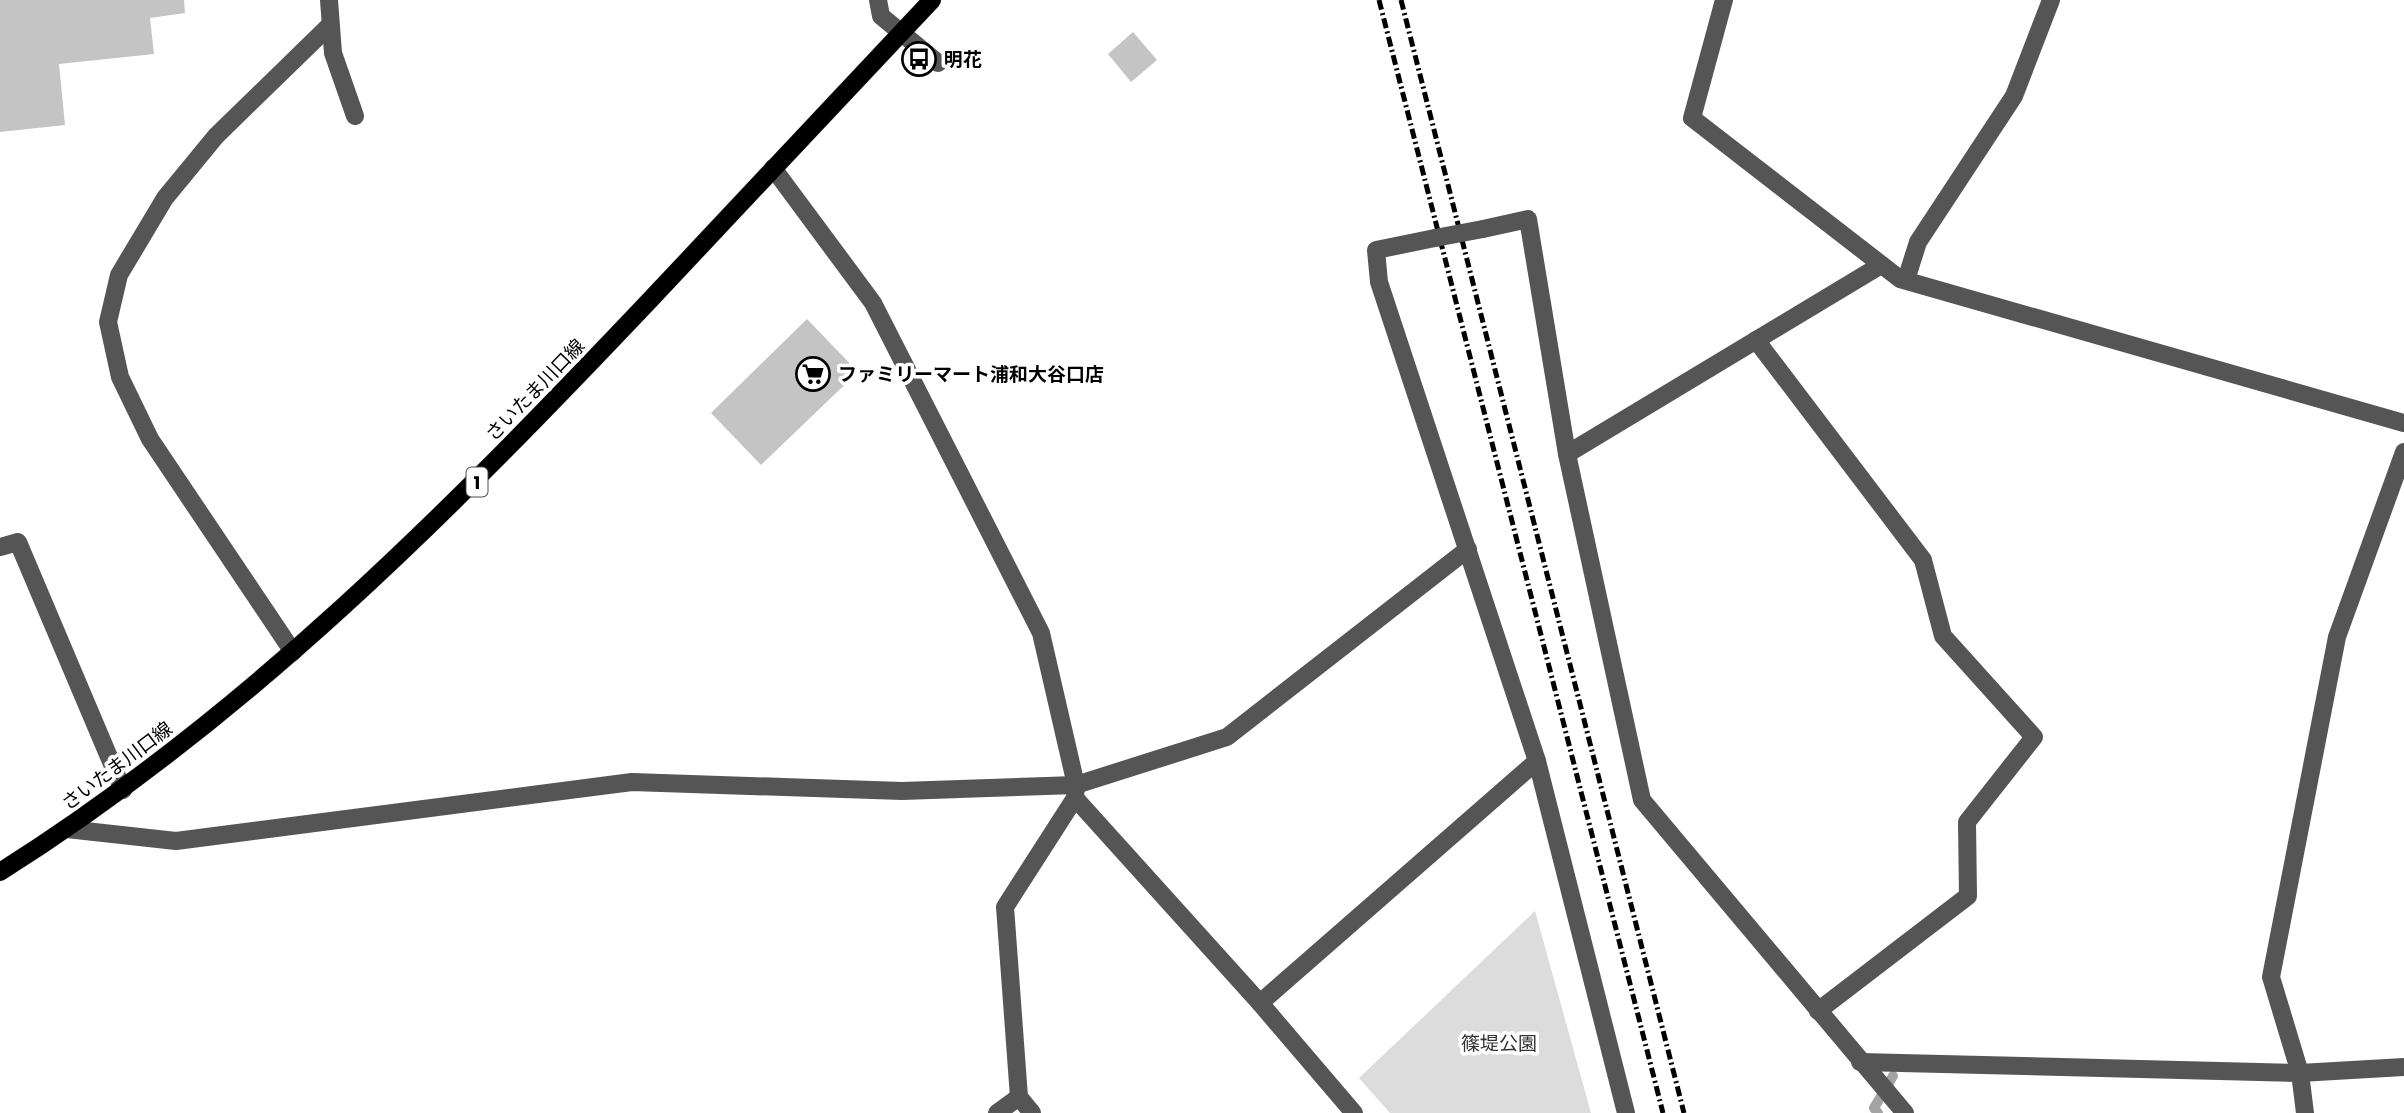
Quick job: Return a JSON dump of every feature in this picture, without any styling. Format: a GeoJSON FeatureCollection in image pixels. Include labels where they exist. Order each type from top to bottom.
{"type":"FeatureCollection","features":[{"type":"Feature","properties":{"kind":"main road","name":"さいたま川口線"},"geometry":{"type":"LineString","coordinates":[[0,872],[123,790],[293,652],[384,572],[472,486],[932,0]]}},
{"type":"Feature","properties":{"kind":"street"},"geometry":{"type":"LineString","coordinates":[[329,0],[333,54],[355,117]]}},
{"type":"Feature","properties":{"kind":"street"},"geometry":{"type":"LineString","coordinates":[[878,0],[881,16],[938,63]]}},
{"type":"Feature","properties":{"kind":"street"},"geometry":{"type":"LineString","coordinates":[[1724,0],[1692,118],[1881,265],[1906,280],[2404,422]]}},
{"type":"Feature","properties":{"kind":"street"},"geometry":{"type":"LineString","coordinates":[[1906,280],[1918,242],[2014,96],[2051,0]]}},
{"type":"Feature","properties":{"kind":"street"},"geometry":{"type":"LineString","coordinates":[[293,652],[150,439],[120,377],[108,322],[120,275],[165,198],[216,136],[330,25]]}},
{"type":"Feature","properties":{"kind":"street"},"geometry":{"type":"LineString","coordinates":[[773,169],[873,303],[1041,633],[1075,792],[1354,1113]]}},
{"type":"Feature","properties":{"kind":"street"},"geometry":{"type":"LineString","coordinates":[[1626,1113],[1537,761],[1379,282],[1376,250],[1528,219],[1567,454],[1642,800],[1903,1111]]}},
{"type":"Feature","properties":{"kind":"street"},"geometry":{"type":"LineString","coordinates":[[1567,454],[1881,265]]}},
{"type":"Feature","properties":{"kind":"street"},"geometry":{"type":"LineString","coordinates":[[1756,340],[1923,560],[1943,636],[2034,737],[1967,822],[1968,896],[1818,1011]]}},
{"type":"Feature","properties":{"kind":"street"},"geometry":{"type":"LineString","coordinates":[[2305,1113],[2300,1073],[2271,977],[2337,637],[2404,452]]}},
{"type":"Feature","properties":{"kind":"street"},"geometry":{"type":"LineString","coordinates":[[0,547],[18,542],[123,790]]}},
{"type":"Feature","properties":{"kind":"street"},"geometry":{"type":"LineString","coordinates":[[67,829],[176,841],[632,782],[902,791],[1075,792],[1227,737],[1468,549]]}},
{"type":"Feature","properties":{"kind":"street"},"geometry":{"type":"LineString","coordinates":[[1260,1003],[1537,761]]}},
{"type":"Feature","properties":{"kind":"street"},"geometry":{"type":"LineString","coordinates":[[1032,1113],[1018,1097],[1005,907],[1075,792]]}},
{"type":"Feature","properties":{"kind":"street"},"geometry":{"type":"LineString","coordinates":[[1864,1067],[2300,1073],[2404,1067]]}},
{"type":"Feature","properties":{"kind":"street"},"geometry":{"type":"LineString","coordinates":[[997,1113],[1018,1097]]}},
{"type":"Feature","properties":{"kind":"green space","name":"篠堤公園"},"geometry":{"type":"Polygon","coordinates":[[[1535,911],[1591,1113],[1390,1113],[1359,1078],[1535,911]]]}},
{"type":"Feature","properties":{"kind":"building"},"geometry":{"type":"Polygon","coordinates":[[[0,0],[184,0],[185,13],[150,18],[154,54],[59,64],[65,125],[0,132],[0,0]]]}},
{"type":"Feature","properties":{"kind":"building"},"geometry":{"type":"Polygon","coordinates":[[[1133,32],[1157,60],[1131,82],[1108,54],[1133,32]]]}},
{"type":"Feature","properties":{"kind":"building"},"geometry":{"type":"Polygon","coordinates":[[[807,319],[858,372],[761,465],[711,413],[807,319]]]}},
{"type":"Feature","properties":{"kind":"waterway"},"geometry":{"type":"LineString","coordinates":[[1878,1113],[1874,1108],[1893,1076]]}},
{"type":"Feature","properties":{"kind":"railway"},"geometry":{"type":"LineString","coordinates":[[1379,0],[1663,1113]]}},
{"type":"Feature","properties":{"kind":"railway"},"geometry":{"type":"LineString","coordinates":[[1401,0],[1684,1113]]}},
{"type":"Feature","properties":{"kind":"place","name":"明花"},"geometry":{"type":"Point","coordinates":[919,59]}},
{"type":"Feature","properties":{"kind":"place","name":"ファミリーマート浦和大谷口店"},"geometry":{"type":"Point","coordinates":[813,374]}}]}
